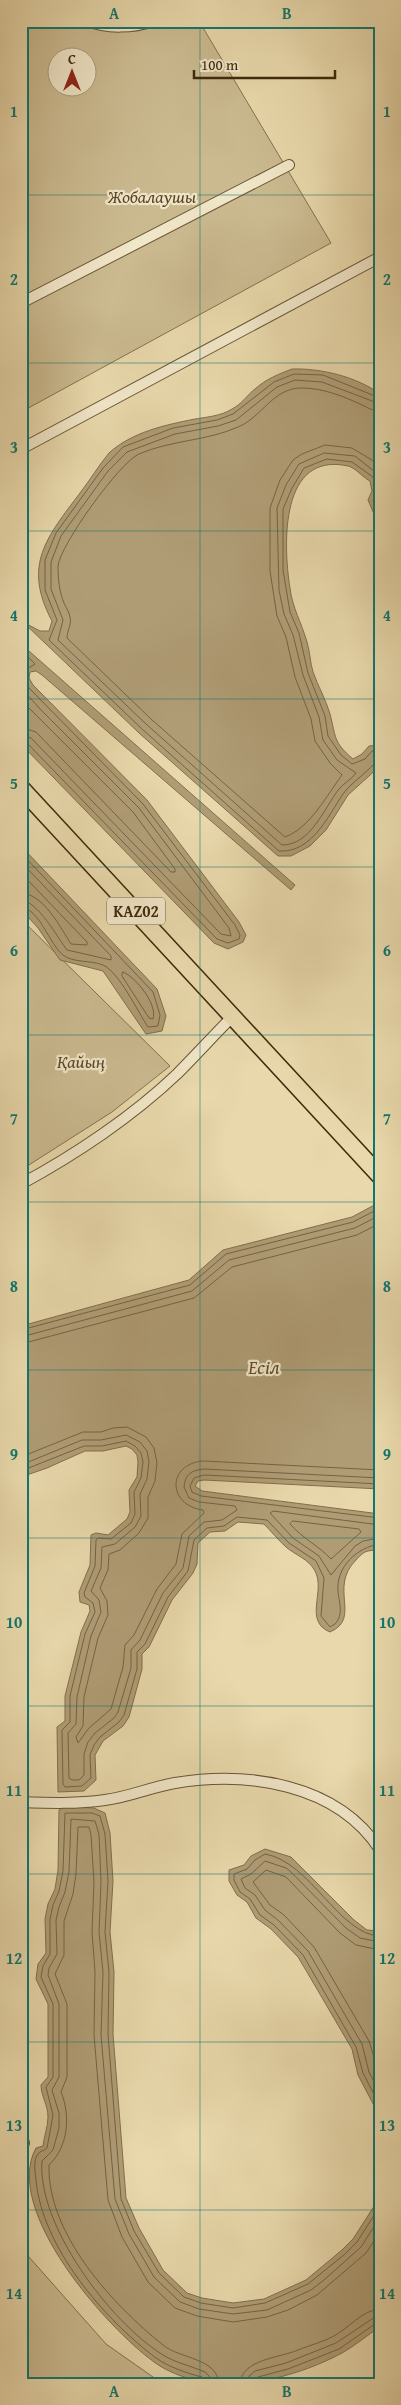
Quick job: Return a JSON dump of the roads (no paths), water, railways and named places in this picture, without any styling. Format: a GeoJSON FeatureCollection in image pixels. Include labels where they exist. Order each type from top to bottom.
{"type":"FeatureCollection","features":[{"type":"Feature","properties":{"kind":"highway","name":"KAZ02"},"geometry":{"type":"LineString","coordinates":[[21,788],[380,1176]]}},
{"type":"Feature","properties":{"kind":"street"},"geometry":{"type":"LineString","coordinates":[[88,21],[112,26],[133,26],[152,21]]}},
{"type":"Feature","properties":{"kind":"street"},"geometry":{"type":"LineString","coordinates":[[21,303],[289,165]]}},
{"type":"Feature","properties":{"kind":"street"},"geometry":{"type":"LineString","coordinates":[[21,449],[380,257]]}},
{"type":"Feature","properties":{"kind":"street"},"geometry":{"type":"LineString","coordinates":[[21,1184],[52,1167],[124,1117],[176,1075],[233,1016]]}},
{"type":"Feature","properties":{"kind":"street"},"geometry":{"type":"LineString","coordinates":[[21,1802],[52,1803],[105,1800],[174,1784],[211,1779],[240,1779],[269,1783],[305,1793],[342,1810],[360,1825],[380,1850]]}},
{"type":"Feature","properties":{"kind":"water"},"geometry":{"type":"Polygon","coordinates":[[[292,369],[315,370],[350,378],[380,394],[380,528],[368,500],[372,491],[370,481],[348,466],[326,465],[309,473],[298,486],[291,505],[287,526],[287,548],[291,595],[307,642],[313,672],[328,709],[336,739],[353,759],[362,754],[369,746],[379,745],[380,766],[348,795],[326,830],[310,846],[291,856],[278,856],[139,733],[23,622],[40,631],[49,631],[52,621],[43,601],[39,584],[39,567],[42,553],[57,524],[109,453],[128,440],[149,430],[214,416],[228,411],[239,405],[252,391],[264,382],[292,369]]]}},
{"type":"Feature","properties":{"kind":"water"},"geometry":{"type":"Polygon","coordinates":[[[21,644],[295,885],[291,890],[42,675],[36,671],[30,672],[29,678],[33,685],[147,800],[239,922],[246,935],[243,942],[228,949],[214,943],[21,744],[21,644]]]}},
{"type":"Feature","properties":{"kind":"water"},"geometry":{"type":"Polygon","coordinates":[[[21,846],[157,989],[166,1016],[162,1031],[146,1034],[103,971],[60,960],[38,928],[21,909],[21,846]]]}},
{"type":"Feature","properties":{"kind":"water","name":"Есіл"},"geometry":{"type":"Polygon","coordinates":[[[380,1202],[380,1489],[204,1480],[198,1481],[195,1486],[202,1491],[380,1514],[380,1549],[363,1553],[348,1571],[344,1591],[344,1619],[339,1626],[330,1632],[322,1627],[316,1613],[318,1579],[315,1571],[306,1560],[283,1544],[264,1524],[238,1522],[225,1531],[210,1532],[198,1543],[197,1564],[193,1573],[172,1600],[149,1647],[142,1654],[142,1669],[129,1717],[123,1726],[103,1741],[95,1755],[96,1780],[84,1791],[58,1792],[57,1727],[65,1721],[65,1696],[81,1632],[90,1611],[89,1605],[80,1602],[79,1592],[90,1565],[91,1535],[96,1533],[108,1535],[127,1519],[130,1512],[129,1490],[137,1477],[138,1462],[137,1455],[126,1446],[103,1451],[85,1451],[21,1477],[21,1326],[189,1280],[223,1250],[352,1217],[380,1202]]]}},
{"type":"Feature","properties":{"kind":"water"},"geometry":{"type":"Polygon","coordinates":[[[65,1807],[94,1808],[105,1813],[110,1833],[113,1881],[110,1932],[114,1972],[113,2034],[126,2198],[139,2228],[163,2270],[187,2293],[202,2298],[233,2303],[264,2299],[306,2280],[342,2250],[353,2239],[380,2197],[380,2327],[347,2350],[326,2361],[273,2379],[235,2384],[199,2381],[181,2376],[154,2362],[134,2346],[111,2323],[87,2296],[65,2266],[46,2234],[33,2203],[29,2174],[36,2148],[43,2146],[48,2117],[41,2085],[48,2077],[48,2004],[36,1979],[38,1964],[46,1953],[45,1919],[48,1904],[55,1889],[58,1870],[59,1810],[65,1807]]]}},
{"type":"Feature","properties":{"kind":"water"},"geometry":{"type":"Polygon","coordinates":[[[265,1849],[291,1857],[354,1920],[367,1930],[380,1931],[380,2117],[358,2075],[352,2049],[298,1957],[271,1929],[256,1918],[247,1902],[237,1895],[229,1881],[229,1870],[244,1865],[251,1856],[265,1849]]]}},
{"type":"Feature","properties":{"kind":"park label","name":"Жобалаушы"},"geometry":{"type":"Point","coordinates":[152,196]}},
{"type":"Feature","properties":{"kind":"park label","name":"Қайың"},"geometry":{"type":"Point","coordinates":[81,1061]}}]}
